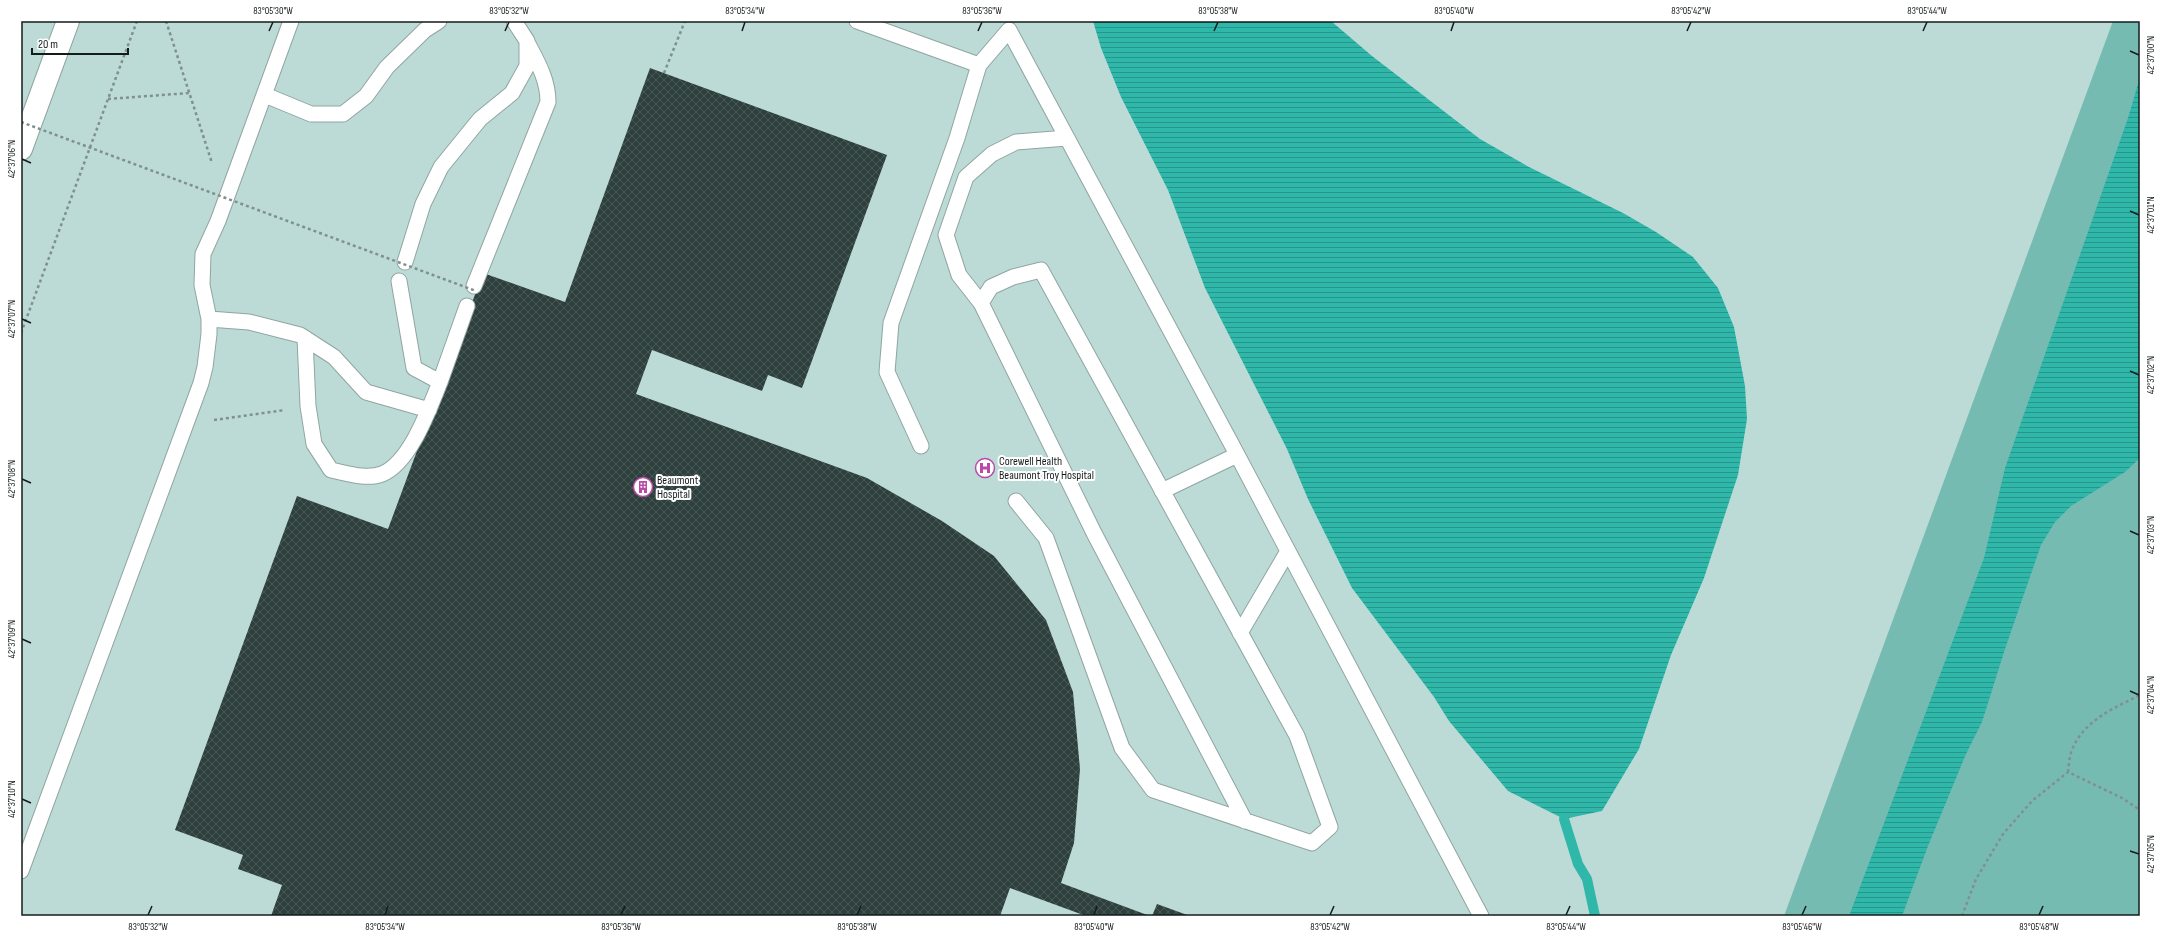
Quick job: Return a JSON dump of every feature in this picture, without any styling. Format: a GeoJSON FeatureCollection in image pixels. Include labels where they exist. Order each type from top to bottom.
{"type":"FeatureCollection","features":[{"type":"Feature","properties":{"kind":"main road"},"geometry":{"type":"LineString","coordinates":[[21,149],[68,21]]}},
{"type":"Feature","properties":{"kind":"lane"},"geometry":{"type":"LineString","coordinates":[[21,871],[194,403],[205,367],[209,319],[202,285],[203,254],[218,221],[291,21]]}},
{"type":"Feature","properties":{"kind":"lane"},"geometry":{"type":"LineString","coordinates":[[265,95],[311,114],[343,114],[366,96],[387,67],[425,30],[440,21]]}},
{"type":"Feature","properties":{"kind":"lane"},"geometry":{"type":"LineString","coordinates":[[475,288],[548,102],[548,88],[545,78],[527,42],[514,21]]}},
{"type":"Feature","properties":{"kind":"lane"},"geometry":{"type":"LineString","coordinates":[[857,21],[979,65]]}},
{"type":"Feature","properties":{"kind":"lane"},"geometry":{"type":"LineString","coordinates":[[921,446],[887,372],[891,323],[957,138],[979,65],[1009,25],[1066,138],[1237,455],[1481,916]]}},
{"type":"Feature","properties":{"kind":"lane"},"geometry":{"type":"LineString","coordinates":[[405,262],[424,204],[441,167],[480,119],[512,93],[527,66],[527,42]]}},
{"type":"Feature","properties":{"kind":"lane"},"geometry":{"type":"LineString","coordinates":[[1066,138],[1016,142],[992,154],[966,176],[946,235],[959,275],[981,303],[1094,533],[1245,821]]}},
{"type":"Feature","properties":{"kind":"lane"},"geometry":{"type":"LineString","coordinates":[[981,303],[991,287],[1013,277],[1041,270],[1297,736],[1330,827],[1312,843],[1153,790],[1122,748],[1046,538],[1016,501]]}},
{"type":"Feature","properties":{"kind":"lane"},"geometry":{"type":"LineString","coordinates":[[399,281],[414,368],[440,382]]}},
{"type":"Feature","properties":{"kind":"lane"},"geometry":{"type":"LineString","coordinates":[[305,338],[308,406],[314,444],[331,470],[361,476],[382,474],[398,462],[417,436],[440,382],[467,306]]}},
{"type":"Feature","properties":{"kind":"lane"},"geometry":{"type":"LineString","coordinates":[[209,319],[249,322],[300,335],[334,357],[366,392],[429,410]]}},
{"type":"Feature","properties":{"kind":"lane"},"geometry":{"type":"LineString","coordinates":[[1162,491],[1237,455]]}},
{"type":"Feature","properties":{"kind":"lane"},"geometry":{"type":"LineString","coordinates":[[1240,633],[1288,551]]}},
{"type":"Feature","properties":{"kind":"path"},"geometry":{"type":"LineString","coordinates":[[21,333],[137,21]]}},
{"type":"Feature","properties":{"kind":"path"},"geometry":{"type":"LineString","coordinates":[[166,21],[213,164]]}},
{"type":"Feature","properties":{"kind":"path"},"geometry":{"type":"LineString","coordinates":[[664,74],[685,21]]}},
{"type":"Feature","properties":{"kind":"path"},"geometry":{"type":"LineString","coordinates":[[108,98],[189,93]]}},
{"type":"Feature","properties":{"kind":"path"},"geometry":{"type":"LineString","coordinates":[[21,122],[475,288]]}},
{"type":"Feature","properties":{"kind":"path"},"geometry":{"type":"LineString","coordinates":[[204,199],[210,185]]}},
{"type":"Feature","properties":{"kind":"path"},"geometry":{"type":"LineString","coordinates":[[214,420],[308,406]]}},
{"type":"Feature","properties":{"kind":"path"},"geometry":{"type":"LineString","coordinates":[[1962,916],[1976,879],[2003,834],[2032,801],[2068,772],[2072,750],[2085,728],[2107,712],[2140,695]]}},
{"type":"Feature","properties":{"kind":"path"},"geometry":{"type":"LineString","coordinates":[[2068,772],[2122,798],[2140,810]]}},
{"type":"Feature","properties":{"kind":"shaded area","name":"Corewell Health Beaumont Troy Hospital"},"geometry":{"type":"Polygon","coordinates":[[[21,21],[2114,21],[1785,916],[21,916],[21,21]]]}},
{"type":"Feature","properties":{"kind":"shaded area"},"geometry":{"type":"Polygon","coordinates":[[[1093,21],[1331,21],[1372,56],[1480,139],[1529,167],[1623,213],[1656,232],[1693,257],[1718,288],[1734,327],[1745,386],[1747,419],[1738,475],[1704,578],[1671,655],[1639,749],[1602,811],[1564,819],[1508,791],[1449,721],[1434,697],[1352,588],[1308,499],[1287,449],[1205,288],[1168,190],[1121,97],[1101,48],[1093,21]]]}},
{"type":"Feature","properties":{"kind":"shaded area"},"geometry":{"type":"Polygon","coordinates":[[[2113,21],[2140,21],[2140,916],[1784,916],[2113,21]]]}},
{"type":"Feature","properties":{"kind":"shaded area"},"geometry":{"type":"Polygon","coordinates":[[[2140,77],[2140,458],[2125,472],[2071,506],[2055,522],[2041,545],[2005,649],[1982,722],[1966,754],[1928,846],[1902,916],[1849,916],[1984,558],[2005,468],[2128,118],[2140,77]]]}},
{"type":"Feature","properties":{"kind":"building","name":"Beaumont Hospital"},"geometry":{"type":"Polygon","coordinates":[[[650,68],[887,155],[802,388],[768,375],[762,391],[652,350],[636,394],[867,478],[942,521],[994,556],[1046,620],[1073,692],[1080,769],[1074,843],[1061,883],[1150,916],[1086,916],[1010,888],[1000,916],[271,916],[282,885],[238,869],[243,855],[175,830],[297,496],[388,529],[483,273],[565,302],[650,68]]]}},
{"type":"Feature","properties":{"kind":"building"},"geometry":{"type":"Polygon","coordinates":[[[1157,904],[1190,916],[1152,916],[1157,904]]]}},
{"type":"Feature","properties":{"kind":"waterway"},"geometry":{"type":"LineString","coordinates":[[1564,819],[1578,864],[1587,879],[1595,916]]}},
{"type":"Feature","properties":{"kind":"place","name":"Corewell Health Beaumont Troy Hospital"},"geometry":{"type":"Point","coordinates":[985,468]}},
{"type":"Feature","properties":{"kind":"place","name":"Beaumont Hospital"},"geometry":{"type":"Point","coordinates":[643,487]}}]}
